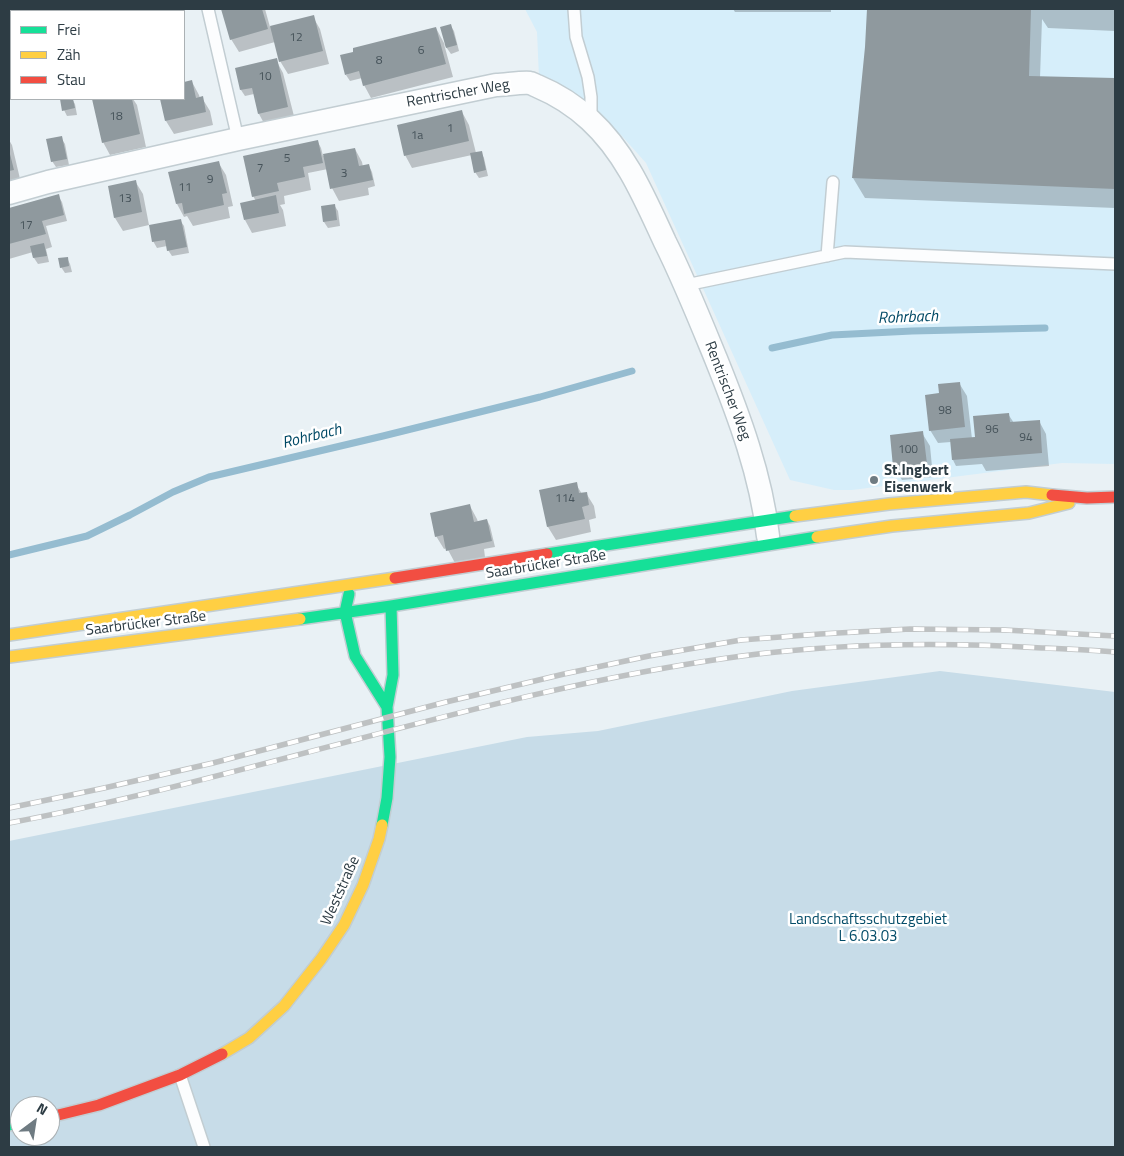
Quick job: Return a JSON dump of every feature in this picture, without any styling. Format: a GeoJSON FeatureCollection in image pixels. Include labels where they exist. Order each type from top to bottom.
{"type":"FeatureCollection","features":[{"type":"Feature","properties":{"kind":"main road","name":"Saarbrücker Straße"},"geometry":{"type":"LineString","coordinates":[[9,635],[358,584],[766,520],[889,504],[1026,492],[1087,498],[1115,497]]}},
{"type":"Feature","properties":{"kind":"main road","name":"Saarbrücker Straße"},"geometry":{"type":"LineString","coordinates":[[9,657],[345,612],[385,598],[892,526],[1029,513],[1087,498]]}},
{"type":"Feature","properties":{"kind":"main road"},"geometry":{"type":"LineString","coordinates":[[345,612],[348,595],[358,584],[385,598]]}},
{"type":"Feature","properties":{"kind":"main road","name":"Weststraße"},"geometry":{"type":"LineString","coordinates":[[60,1115],[99,1105],[180,1075],[214,1059],[248,1038],[284,1006],[322,960],[344,925],[363,884],[378,839],[387,798],[390,757],[387,707],[393,675],[385,598]]}},
{"type":"Feature","properties":{"kind":"main road","name":"Weststraße"},"geometry":{"type":"LineString","coordinates":[[345,612],[355,656],[387,707]]}},
{"type":"Feature","properties":{"kind":"street","name":"Rentrischer Weg"},"geometry":{"type":"LineString","coordinates":[[9,192],[238,139],[496,85],[530,83],[548,90],[590,121],[608,139],[622,156],[640,189],[686,285],[732,399],[752,459],[766,520],[769,544]]}},
{"type":"Feature","properties":{"kind":"lane"},"geometry":{"type":"LineString","coordinates":[[208,9],[238,139]]}},
{"type":"Feature","properties":{"kind":"lane"},"geometry":{"type":"LineString","coordinates":[[574,9],[576,37],[588,77],[591,97],[590,121]]}},
{"type":"Feature","properties":{"kind":"lane"},"geometry":{"type":"LineString","coordinates":[[826,256],[833,182]]}},
{"type":"Feature","properties":{"kind":"lane"},"geometry":{"type":"LineString","coordinates":[[686,285],[845,252],[1115,264]]}},
{"type":"Feature","properties":{"kind":"lane"},"geometry":{"type":"LineString","coordinates":[[180,1075],[204,1147]]}},
{"type":"Feature","properties":{"kind":"shaded area"},"geometry":{"type":"Polygon","coordinates":[[[525,9],[1115,9],[1115,464],[1062,463],[852,490],[834,490],[790,480],[646,163],[621,135],[585,107],[539,77],[537,32],[525,9]]]}},
{"type":"Feature","properties":{"kind":"green space"},"geometry":{"type":"Polygon","coordinates":[[[9,9],[132,9],[10,10],[9,55],[9,9]]]}},
{"type":"Feature","properties":{"kind":"green space","name":"Landschaftsschutzgebiet L 6.03.03"},"geometry":{"type":"Polygon","coordinates":[[[940,671],[1115,692],[1115,1147],[9,1147],[9,841],[527,737],[598,731],[792,691],[940,671]]]}},
{"type":"Feature","properties":{"kind":"building"},"geometry":{"type":"Polygon","coordinates":[[[221,9],[262,9],[268,29],[230,40],[221,9]]]}},
{"type":"Feature","properties":{"kind":"building"},"geometry":{"type":"Polygon","coordinates":[[[867,9],[1031,9],[1029,76],[1115,78],[1115,189],[852,178],[867,9]]]}},
{"type":"Feature","properties":{"kind":"building"},"geometry":{"type":"Polygon","coordinates":[[[314,15],[323,51],[279,62],[270,26],[314,15]]]}},
{"type":"Feature","properties":{"kind":"building"},"geometry":{"type":"Polygon","coordinates":[[[451,24],[457,45],[446,48],[440,27],[451,24]]]}},
{"type":"Feature","properties":{"kind":"building"},"geometry":{"type":"Polygon","coordinates":[[[436,27],[446,64],[363,86],[359,71],[345,75],[340,55],[353,52],[353,48],[436,27]]]}},
{"type":"Feature","properties":{"kind":"building"},"geometry":{"type":"Polygon","coordinates":[[[277,58],[288,107],[258,114],[252,88],[240,90],[235,68],[277,58]]]}},
{"type":"Feature","properties":{"kind":"building"},"geometry":{"type":"Polygon","coordinates":[[[192,80],[196,98],[203,96],[206,112],[165,121],[160,100],[185,100],[185,82],[192,80]]]}},
{"type":"Feature","properties":{"kind":"building"},"geometry":{"type":"Polygon","coordinates":[[[60,100],[73,100],[75,108],[62,111],[60,100]]]}},
{"type":"Feature","properties":{"kind":"building"},"geometry":{"type":"Polygon","coordinates":[[[92,100],[132,100],[140,134],[102,143],[92,100]]]}},
{"type":"Feature","properties":{"kind":"building"},"geometry":{"type":"Polygon","coordinates":[[[462,110],[469,141],[404,156],[397,125],[462,110]]]}},
{"type":"Feature","properties":{"kind":"building"},"geometry":{"type":"Polygon","coordinates":[[[62,136],[67,159],[51,162],[46,139],[62,136]]]}},
{"type":"Feature","properties":{"kind":"building"},"geometry":{"type":"Polygon","coordinates":[[[318,140],[323,163],[303,167],[305,177],[277,183],[279,191],[252,197],[243,156],[318,140]]]}},
{"type":"Feature","properties":{"kind":"building"},"geometry":{"type":"Polygon","coordinates":[[[355,148],[359,166],[369,164],[373,180],[330,189],[323,154],[355,148]]]}},
{"type":"Feature","properties":{"kind":"building"},"geometry":{"type":"Polygon","coordinates":[[[9,150],[14,170],[9,171],[9,150]]]}},
{"type":"Feature","properties":{"kind":"building"},"geometry":{"type":"Polygon","coordinates":[[[482,151],[486,170],[474,173],[470,153],[482,151]]]}},
{"type":"Feature","properties":{"kind":"building"},"geometry":{"type":"Polygon","coordinates":[[[219,161],[227,193],[222,194],[224,205],[184,214],[182,203],[176,204],[168,172],[219,161]]]}},
{"type":"Feature","properties":{"kind":"building"},"geometry":{"type":"Polygon","coordinates":[[[136,180],[142,212],[114,218],[108,186],[136,180]]]}},
{"type":"Feature","properties":{"kind":"building"},"geometry":{"type":"Polygon","coordinates":[[[59,194],[64,215],[42,221],[46,234],[9,244],[9,208],[59,194]]]}},
{"type":"Feature","properties":{"kind":"building"},"geometry":{"type":"Polygon","coordinates":[[[276,195],[279,213],[244,220],[240,203],[276,195]]]}},
{"type":"Feature","properties":{"kind":"building"},"geometry":{"type":"Polygon","coordinates":[[[335,204],[337,220],[323,222],[321,206],[335,204]]]}},
{"type":"Feature","properties":{"kind":"building"},"geometry":{"type":"Polygon","coordinates":[[[181,219],[187,247],[167,251],[165,240],[152,242],[149,225],[181,219]]]}},
{"type":"Feature","properties":{"kind":"building"},"geometry":{"type":"Polygon","coordinates":[[[44,243],[47,256],[33,258],[30,246],[44,243]]]}},
{"type":"Feature","properties":{"kind":"building"},"geometry":{"type":"Polygon","coordinates":[[[68,257],[69,266],[60,268],[58,258],[68,257]]]}},
{"type":"Feature","properties":{"kind":"building"},"geometry":{"type":"Polygon","coordinates":[[[960,382],[965,427],[929,431],[925,395],[939,393],[938,384],[960,382]]]}},
{"type":"Feature","properties":{"kind":"building"},"geometry":{"type":"Polygon","coordinates":[[[1009,413],[1010,422],[1040,420],[1042,453],[952,460],[950,439],[975,437],[973,416],[1009,413]]]}},
{"type":"Feature","properties":{"kind":"building"},"geometry":{"type":"Polygon","coordinates":[[[923,431],[927,464],[893,467],[890,435],[923,431]]]}},
{"type":"Feature","properties":{"kind":"building"},"geometry":{"type":"Polygon","coordinates":[[[577,482],[579,493],[587,492],[589,505],[582,507],[585,519],[547,527],[539,490],[577,482]]]}},
{"type":"Feature","properties":{"kind":"building"},"geometry":{"type":"Polygon","coordinates":[[[470,504],[474,522],[487,519],[492,541],[446,551],[443,535],[435,537],[430,513],[470,504]]]}},
{"type":"Feature","properties":{"kind":"waterway","name":"Rohrbach"},"geometry":{"type":"LineString","coordinates":[[772,348],[832,335],[1045,328]]}},
{"type":"Feature","properties":{"kind":"waterway","name":"Rohrbach"},"geometry":{"type":"LineString","coordinates":[[9,555],[87,536],[173,492],[209,477],[540,397],[632,371]]}},
{"type":"Feature","properties":{"kind":"railway"},"geometry":{"type":"LineString","coordinates":[[9,808],[213,763],[446,702],[564,674],[649,656],[741,640],[910,629],[1005,630],[1115,636]]}},
{"type":"Feature","properties":{"kind":"railway"},"geometry":{"type":"LineString","coordinates":[[9,823],[101,804],[192,782],[466,711],[557,690],[649,671],[742,656],[817,648],[930,644],[1115,652]]}},
{"type":"Feature","properties":{"kind":"traffic: fast"},"geometry":{"type":"LineString","coordinates":[[547,554],[795,516]]}},
{"type":"Feature","properties":{"kind":"traffic: fast"},"geometry":{"type":"LineString","coordinates":[[300,619],[817,537]]}},
{"type":"Feature","properties":{"kind":"traffic: fast"},"geometry":{"type":"LineString","coordinates":[[349,594],[345,612],[355,656],[387,707]]}},
{"type":"Feature","properties":{"kind":"traffic: fast"},"geometry":{"type":"LineString","coordinates":[[382,825],[387,798],[390,757],[387,707],[393,675],[391,606]]}},
{"type":"Feature","properties":{"kind":"traffic: slow"},"geometry":{"type":"LineString","coordinates":[[795,516],[889,504],[1026,492],[1052,495]]}},
{"type":"Feature","properties":{"kind":"traffic: slow"},"geometry":{"type":"LineString","coordinates":[[817,537],[892,526],[1029,513],[1069,503]]}},
{"type":"Feature","properties":{"kind":"traffic: slow"},"geometry":{"type":"LineString","coordinates":[[9,635],[395,578]]}},
{"type":"Feature","properties":{"kind":"traffic: slow"},"geometry":{"type":"LineString","coordinates":[[9,657],[300,619]]}},
{"type":"Feature","properties":{"kind":"traffic: slow"},"geometry":{"type":"LineString","coordinates":[[222,1054],[249,1038],[284,1006],[321,959],[344,925],[363,885],[382,825]]}},
{"type":"Feature","properties":{"kind":"traffic: jam"},"geometry":{"type":"LineString","coordinates":[[1052,495],[1087,498],[1115,497]]}},
{"type":"Feature","properties":{"kind":"traffic: jam"},"geometry":{"type":"LineString","coordinates":[[395,578],[547,554]]}},
{"type":"Feature","properties":{"kind":"traffic: jam"},"geometry":{"type":"LineString","coordinates":[[60,1115],[99,1105],[180,1075],[222,1054]]}},
{"type":"Feature","properties":{"kind":"place","name":"St.Ingbert Eisenwerk"},"geometry":{"type":"Point","coordinates":[874,480]}}]}
